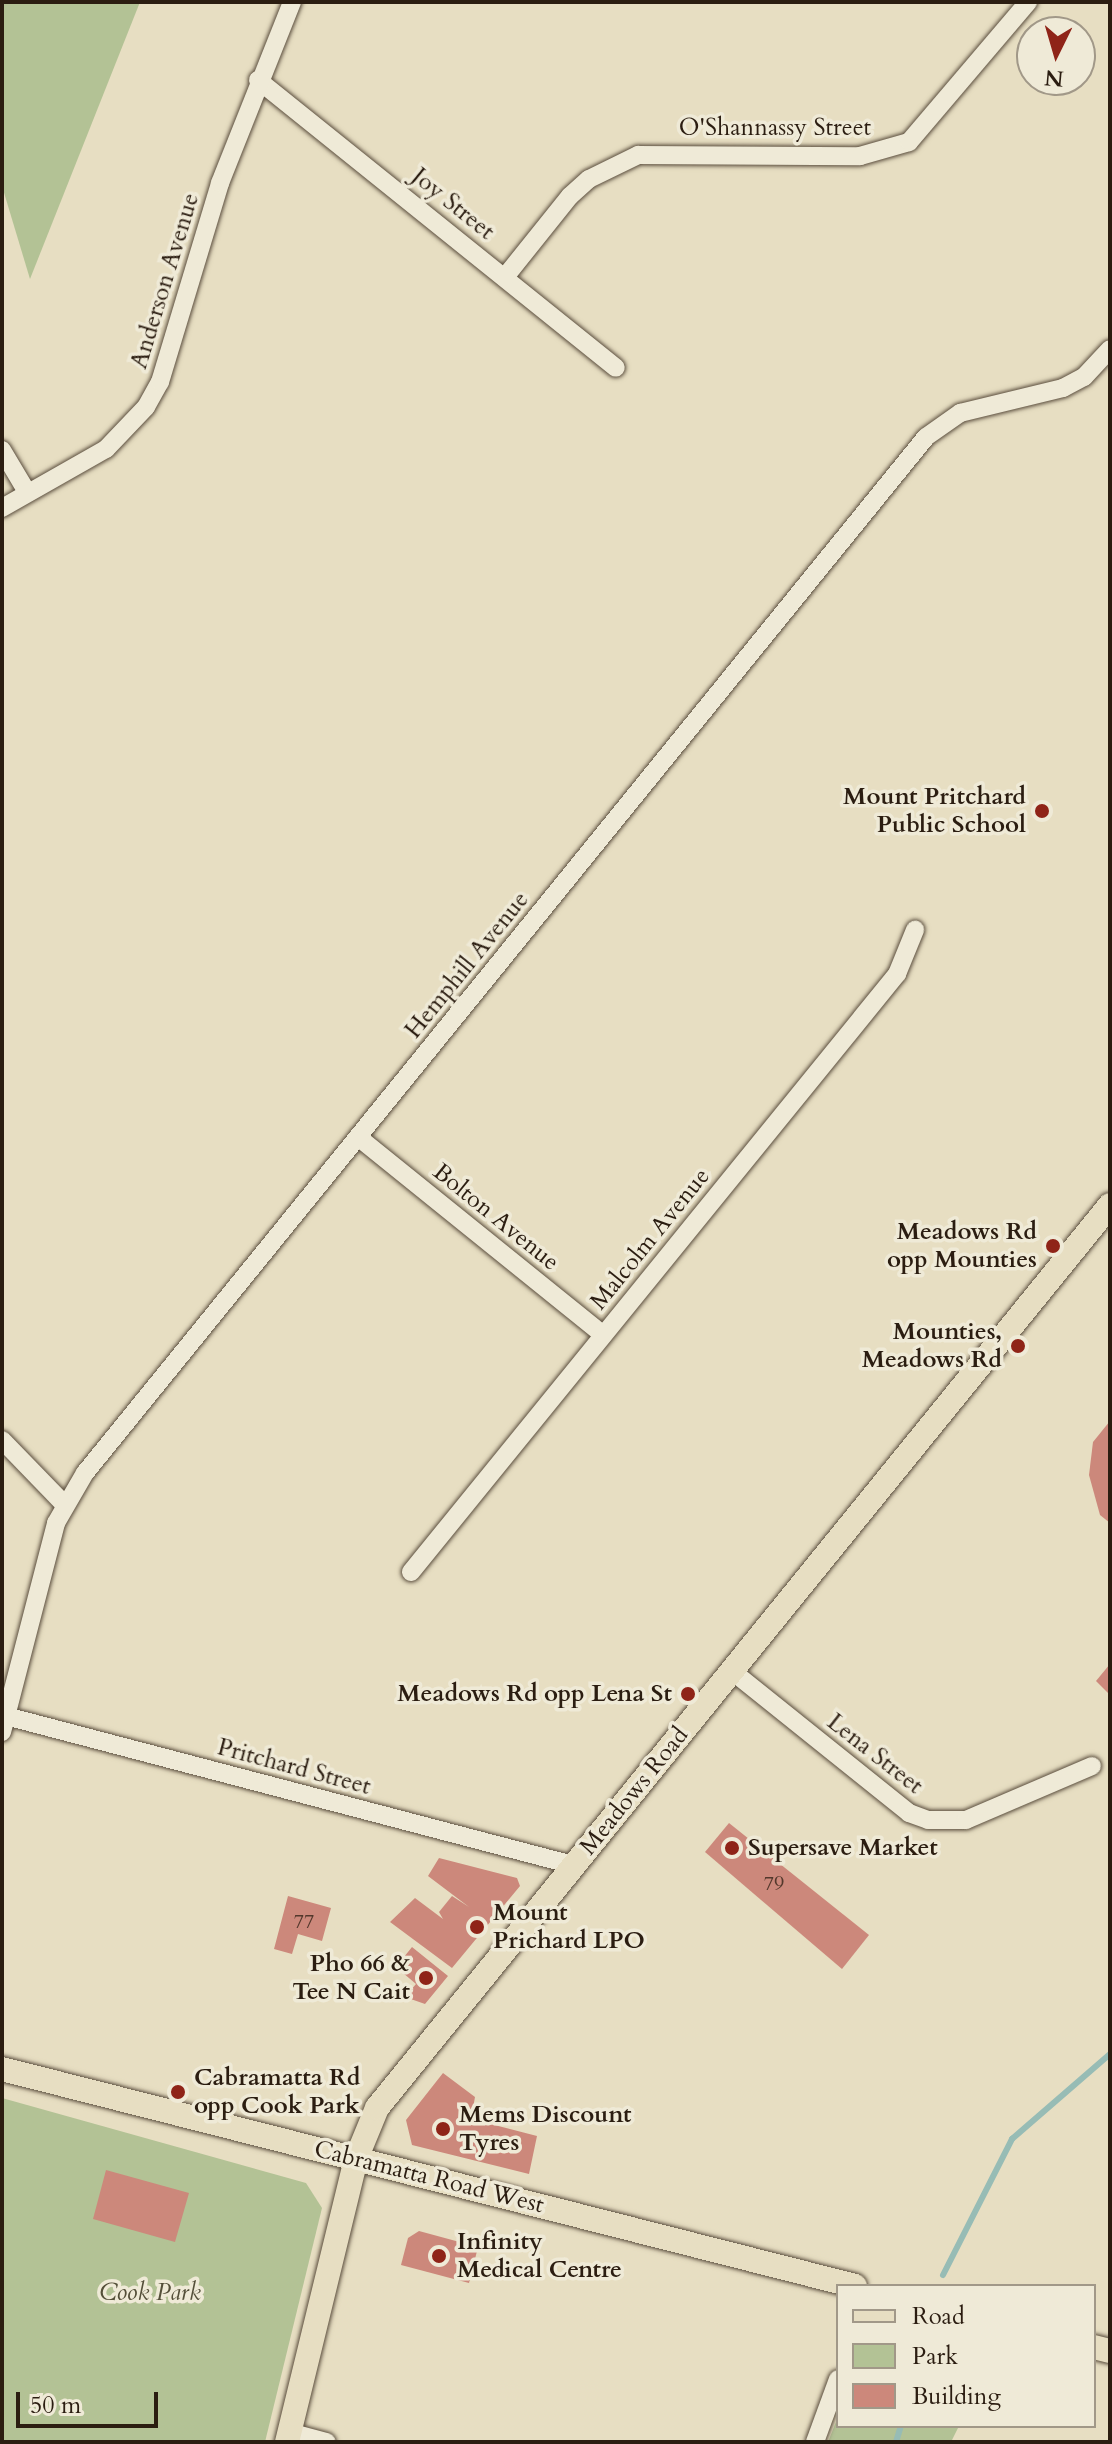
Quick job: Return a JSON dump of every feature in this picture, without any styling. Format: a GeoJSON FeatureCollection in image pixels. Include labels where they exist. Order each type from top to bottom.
{"type":"FeatureCollection","features":[{"type":"Feature","properties":{"kind":"main road","name":"Meadows Road"},"geometry":{"type":"LineString","coordinates":[[288,2437],[356,2159],[377,2108],[1110,1205]]}},
{"type":"Feature","properties":{"kind":"main road","name":"Cabramatta Road West"},"geometry":{"type":"LineString","coordinates":[[2,2069],[847,2284]]}},
{"type":"Feature","properties":{"kind":"street","name":"Anderson Avenue"},"geometry":{"type":"LineString","coordinates":[[2,508],[106,449],[146,407],[160,382],[200,244],[258,80],[292,2]]}},
{"type":"Feature","properties":{"kind":"street","name":"O'Shannassy Street"},"geometry":{"type":"LineString","coordinates":[[505,277],[570,196],[601,171],[638,155],[860,156],[909,142],[1028,2]]}},
{"type":"Feature","properties":{"kind":"street","name":"Joy Street"},"geometry":{"type":"LineString","coordinates":[[258,80],[616,368]]}},
{"type":"Feature","properties":{"kind":"street","name":"Hemphill Avenue"},"geometry":{"type":"LineString","coordinates":[[3,1721],[64,1504],[358,1137],[926,437],[960,413],[1063,388],[1084,377],[1110,349]]}},
{"type":"Feature","properties":{"kind":"street"},"geometry":{"type":"LineString","coordinates":[[2,450],[27,492]]}},
{"type":"Feature","properties":{"kind":"street","name":"Malcolm Avenue"},"geometry":{"type":"LineString","coordinates":[[411,1572],[897,974],[915,930]]}},
{"type":"Feature","properties":{"kind":"street","name":"Bolton Avenue"},"geometry":{"type":"LineString","coordinates":[[358,1137],[603,1335]]}},
{"type":"Feature","properties":{"kind":"street"},"geometry":{"type":"LineString","coordinates":[[2,1440],[64,1504]]}},
{"type":"Feature","properties":{"kind":"street","name":"Lena Street"},"geometry":{"type":"LineString","coordinates":[[732,1671],[909,1813],[928,1820],[966,1820],[1092,1766]]}},
{"type":"Feature","properties":{"kind":"street","name":"Pritchard Street"},"geometry":{"type":"LineString","coordinates":[[3,1721],[573,1865]]}},
{"type":"Feature","properties":{"kind":"street"},"geometry":{"type":"LineString","coordinates":[[815,2442],[836,2384]]}},
{"type":"Feature","properties":{"kind":"street"},"geometry":{"type":"LineString","coordinates":[[288,2437],[327,2442]]}},
{"type":"Feature","properties":{"kind":"green space"},"geometry":{"type":"Polygon","coordinates":[[[2,2],[140,2],[30,279],[2,186],[2,2]]]}},
{"type":"Feature","properties":{"kind":"green space","name":"Cook Park"},"geometry":{"type":"Polygon","coordinates":[[[2,2098],[306,2183],[322,2208],[265,2442],[2,2442],[2,2098]]]}},
{"type":"Feature","properties":{"kind":"green space"},"geometry":{"type":"Polygon","coordinates":[[[836,2422],[836,2428],[958,2428],[951,2442],[828,2442],[836,2422]]]}},
{"type":"Feature","properties":{"kind":"building"},"geometry":{"type":"Polygon","coordinates":[[[1110,1421],[1110,1523],[1100,1515],[1089,1475],[1093,1442],[1110,1421]]]}},
{"type":"Feature","properties":{"kind":"building"},"geometry":{"type":"Polygon","coordinates":[[[1110,1664],[1110,1695],[1096,1681],[1110,1664]]]}},
{"type":"Feature","properties":{"kind":"building"},"geometry":{"type":"Polygon","coordinates":[[[729,1823],[869,1935],[842,1969],[705,1852],[729,1823]]]}},
{"type":"Feature","properties":{"kind":"building"},"geometry":{"type":"Polygon","coordinates":[[[439,1858],[517,1878],[520,1886],[452,1968],[390,1922],[415,1898],[443,1919],[439,1912],[452,1896],[469,1907],[428,1876],[439,1858]]]}},
{"type":"Feature","properties":{"kind":"building"},"geometry":{"type":"Polygon","coordinates":[[[288,1896],[331,1908],[322,1941],[298,1934],[292,1954],[274,1949],[288,1896]]]}},
{"type":"Feature","properties":{"kind":"building"},"geometry":{"type":"Polygon","coordinates":[[[412,1947],[448,1976],[425,2004],[405,1997],[416,1984],[396,1967],[412,1947]]]}},
{"type":"Feature","properties":{"kind":"building"},"geometry":{"type":"Polygon","coordinates":[[[443,2073],[475,2097],[471,2119],[537,2136],[529,2174],[412,2145],[406,2120],[443,2073]]]}},
{"type":"Feature","properties":{"kind":"building"},"geometry":{"type":"Polygon","coordinates":[[[106,2170],[189,2193],[175,2242],[93,2219],[106,2170]]]}},
{"type":"Feature","properties":{"kind":"building","name":"Infinity Medical Centre"},"geometry":{"type":"Polygon","coordinates":[[[419,2231],[478,2247],[469,2283],[401,2265],[408,2238],[419,2231]]]}},
{"type":"Feature","properties":{"kind":"waterway"},"geometry":{"type":"LineString","coordinates":[[943,2275],[1012,2139],[1110,2054]]}},
{"type":"Feature","properties":{"kind":"waterway"},"geometry":{"type":"LineString","coordinates":[[896,2442],[900,2428]]}},
{"type":"Feature","properties":{"kind":"place","name":"Mount Pritchard Public School"},"geometry":{"type":"Point","coordinates":[1042,811]}},
{"type":"Feature","properties":{"kind":"place","name":"Meadows Rd opp Mounties"},"geometry":{"type":"Point","coordinates":[1053,1246]}},
{"type":"Feature","properties":{"kind":"place","name":"Mounties, Meadows Rd"},"geometry":{"type":"Point","coordinates":[1018,1346]}},
{"type":"Feature","properties":{"kind":"place","name":"Meadows Rd opp Lena St"},"geometry":{"type":"Point","coordinates":[688,1694]}},
{"type":"Feature","properties":{"kind":"place","name":"Supersave Market"},"geometry":{"type":"Point","coordinates":[732,1848]}},
{"type":"Feature","properties":{"kind":"place","name":"Mount Prichard LPO"},"geometry":{"type":"Point","coordinates":[477,1927]}},
{"type":"Feature","properties":{"kind":"place","name":"Pho 66 & Tee N Cait"},"geometry":{"type":"Point","coordinates":[426,1978]}},
{"type":"Feature","properties":{"kind":"place","name":"Cabramatta Rd opp Cook Park"},"geometry":{"type":"Point","coordinates":[178,2092]}},
{"type":"Feature","properties":{"kind":"place","name":"Mems Discount Tyres"},"geometry":{"type":"Point","coordinates":[443,2129]}},
{"type":"Feature","properties":{"kind":"place","name":"Infinity Medical Centre"},"geometry":{"type":"Point","coordinates":[439,2256]}}]}
